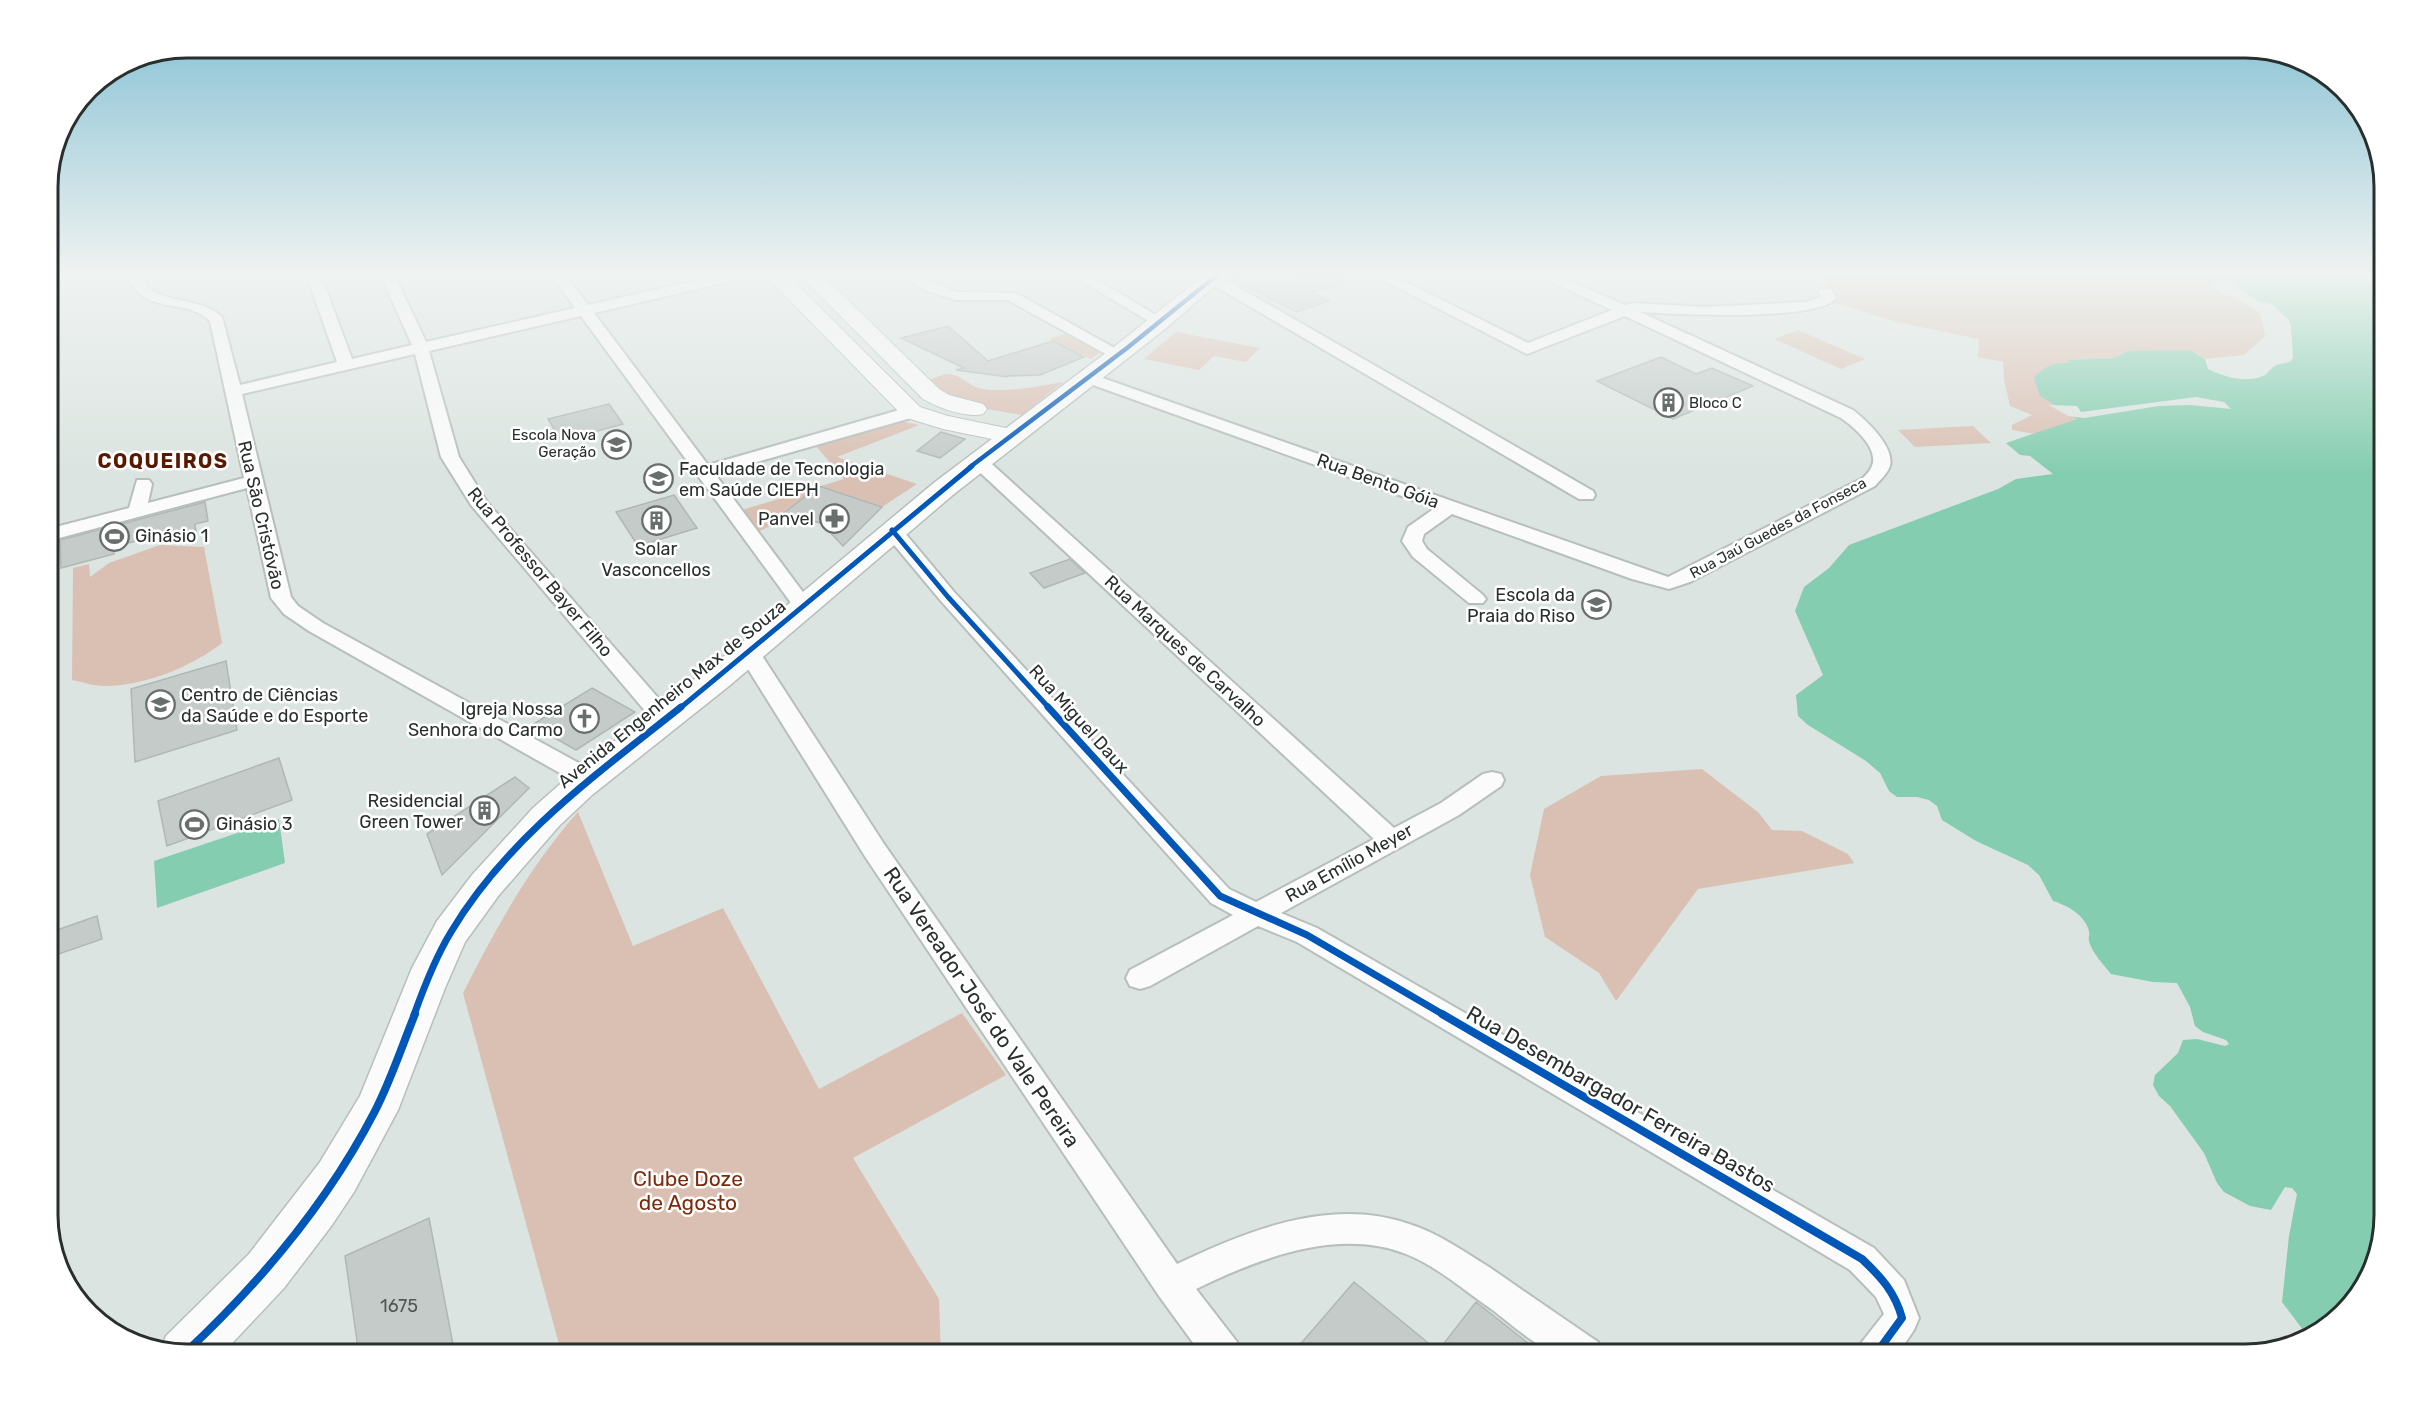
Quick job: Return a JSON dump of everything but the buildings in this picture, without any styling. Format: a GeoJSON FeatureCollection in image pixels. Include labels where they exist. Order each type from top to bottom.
{"type":"FeatureCollection","features":[{"type":"Feature","properties":{"kind":"main road"},"geometry":{"type":"LineString","coordinates":[[841,341],[912,412],[943,422],[1011,436]]}},
{"type":"Feature","properties":{"kind":"main road"},"geometry":{"type":"LineString","coordinates":[[878,341],[929,392],[941,400],[1032,420]]}},
{"type":"Feature","properties":{"kind":"main road","name":"Avenida Engenheiro Max de Souza"},"geometry":{"type":"LineString","coordinates":[[194,1344],[246,1294],[344,1169],[377,1107],[444,944],[471,902],[540,822],[589,779],[749,653],[892,530],[978,461],[1137,341]]}},
{"type":"Feature","properties":{"kind":"main road"},"geometry":{"type":"LineString","coordinates":[[912,412],[941,400]]}},
{"type":"Feature","properties":{"kind":"street","name":"Rua São Cristóvão"},"geometry":{"type":"LineString","coordinates":[[222,341],[276,585],[281,598],[291,610],[326,633],[589,779]]}},
{"type":"Feature","properties":{"kind":"street"},"geometry":{"type":"LineString","coordinates":[[338,341],[346,365]]}},
{"type":"Feature","properties":{"kind":"street","name":"Rua Professor Bayer Filho"},"geometry":{"type":"LineString","coordinates":[[418,341],[448,449],[464,482],[480,505],[665,720]]}},
{"type":"Feature","properties":{"kind":"street"},"geometry":{"type":"LineString","coordinates":[[233,391],[449,341]]}},
{"type":"Feature","properties":{"kind":"street"},"geometry":{"type":"LineString","coordinates":[[609,341],[804,607]]}},
{"type":"Feature","properties":{"kind":"street"},"geometry":{"type":"LineString","coordinates":[[1094,341],[1119,355]]}},
{"type":"Feature","properties":{"kind":"street"},"geometry":{"type":"LineString","coordinates":[[1324,341],[1586,495]]}},
{"type":"Feature","properties":{"kind":"street"},"geometry":{"type":"LineString","coordinates":[[1512,341],[1527,349],[1546,341]]}},
{"type":"Feature","properties":{"kind":"street","name":"Rua Jaú Guedes da Fonseca"},"geometry":{"type":"LineString","coordinates":[[1669,583],[1683,578],[1869,482],[1881,468],[1882,458],[1866,430],[1847,414],[1690,341]]}},
{"type":"Feature","properties":{"kind":"street","name":"Rua Bento Góia"},"geometry":{"type":"LineString","coordinates":[[1088,378],[1639,575],[1669,583]]}},
{"type":"Feature","properties":{"kind":"street"},"geometry":{"type":"LineString","coordinates":[[704,472],[912,412]]}},
{"type":"Feature","properties":{"kind":"street","name":"Rua Marques de Carvalho"},"geometry":{"type":"LineString","coordinates":[[978,461],[1391,840]]}},
{"type":"Feature","properties":{"kind":"street"},"geometry":{"type":"LineString","coordinates":[[59,532],[253,481]]}},
{"type":"Feature","properties":{"kind":"street"},"geometry":{"type":"LineString","coordinates":[[137,512],[143,483]]}},
{"type":"Feature","properties":{"kind":"street"},"geometry":{"type":"LineString","coordinates":[[1450,507],[1415,531],[1412,541],[1420,553],[1476,599]]}},
{"type":"Feature","properties":{"kind":"street","name":"Rua Miguel Daux"},"geometry":{"type":"LineString","coordinates":[[892,530],[955,605],[1220,896],[1256,914]]}},
{"type":"Feature","properties":{"kind":"street","name":"Rua Vereador José do Vale Pereira"},"geometry":{"type":"LineString","coordinates":[[749,653],[875,851],[1171,1284],[1216,1344]]}},
{"type":"Feature","properties":{"kind":"street","name":"Rua Emílio Meyer"},"geometry":{"type":"LineString","coordinates":[[1140,978],[1450,809],[1492,780]]}},
{"type":"Feature","properties":{"kind":"street","name":"Rua Desembargador Ferreira Bastos"},"geometry":{"type":"LineString","coordinates":[[1256,914],[1307,935],[1862,1259],[1883,1278],[1897,1297],[1902,1318],[1883,1344]]}},
{"type":"Feature","properties":{"kind":"street"},"geometry":{"type":"LineString","coordinates":[[1171,1284],[1223,1258],[1275,1239],[1320,1230],[1360,1228],[1403,1237],[1447,1259],[1569,1344]]}},
{"type":"Feature","properties":{"kind":"green space"},"geometry":{"type":"Polygon","coordinates":[[[1054,341],[1086,341],[1102,351],[1091,359],[1054,341]]]}},
{"type":"Feature","properties":{"kind":"green space"},"geometry":{"type":"Polygon","coordinates":[[[1165,341],[1226,341],[1260,348],[1246,362],[1214,356],[1199,370],[1144,359],[1165,341]]]}},
{"type":"Feature","properties":{"kind":"green space"},"geometry":{"type":"Polygon","coordinates":[[[1780,341],[1825,341],[1865,359],[1841,369],[1780,341]]]}},
{"type":"Feature","properties":{"kind":"green space"},"geometry":{"type":"Polygon","coordinates":[[[1979,341],[2259,341],[2244,355],[2205,359],[2198,354],[2127,351],[2115,358],[2068,360],[2073,363],[2078,419],[2036,434],[2012,430],[2012,425],[2032,415],[2010,406],[2003,362],[1978,357],[1979,341]]]}},
{"type":"Feature","properties":{"kind":"green space"},"geometry":{"type":"Polygon","coordinates":[[[945,374],[956,376],[978,388],[992,390],[1063,382],[1022,415],[985,409],[948,398],[929,380],[945,374]]]}},
{"type":"Feature","properties":{"kind":"green space"},"geometry":{"type":"Polygon","coordinates":[[[896,420],[919,425],[837,457],[917,484],[882,507],[820,486],[844,479],[815,445],[896,420]]]}},
{"type":"Feature","properties":{"kind":"green space"},"geometry":{"type":"Polygon","coordinates":[[[1973,426],[1991,443],[1915,447],[1898,430],[1973,426]]]}},
{"type":"Feature","properties":{"kind":"green space"},"geometry":{"type":"Polygon","coordinates":[[[818,487],[781,514],[783,519],[756,533],[742,510],[818,487]]]}},
{"type":"Feature","properties":{"kind":"green space"},"geometry":{"type":"Polygon","coordinates":[[[160,545],[204,547],[222,643],[196,660],[167,674],[135,683],[104,686],[72,680],[73,568],[89,564],[90,577],[109,563],[160,545]]]}},
{"type":"Feature","properties":{"kind":"green space"},"geometry":{"type":"Polygon","coordinates":[[[1702,769],[1759,813],[1772,830],[1802,831],[1848,854],[1854,863],[1698,889],[1616,1001],[1599,973],[1545,937],[1530,875],[1544,809],[1601,776],[1702,769]]]}},
{"type":"Feature","properties":{"kind":"green space","name":"Clube Doze de Agosto"},"geometry":{"type":"Polygon","coordinates":[[[578,812],[633,946],[723,908],[819,1089],[962,1013],[1006,1075],[853,1158],[939,1299],[941,1344],[559,1344],[463,993],[515,899],[560,833],[578,812]]]}},
{"type":"Feature","properties":{"kind":"shaded area"},"geometry":{"type":"Polygon","coordinates":[[[2292,341],[2373,341],[2374,1216],[2369,1249],[2356,1280],[2336,1307],[2303,1330],[2282,1302],[2289,1236],[2297,1194],[2292,1188],[2285,1187],[2271,1210],[2250,1206],[2224,1192],[2217,1183],[2204,1153],[2153,1085],[2155,1075],[2178,1053],[2183,1040],[2197,1039],[2225,1046],[2229,1044],[2226,1040],[2203,1032],[2195,1026],[2190,1007],[2177,983],[2153,982],[2111,974],[2093,950],[2084,920],[2069,908],[2053,901],[2039,875],[2028,865],[1976,841],[1942,820],[1937,806],[1929,800],[1917,797],[1897,797],[1889,791],[1880,773],[1866,761],[1808,725],[1798,716],[1796,695],[1823,675],[1795,611],[1804,587],[1829,568],[1849,545],[1998,489],[2016,479],[2053,474],[2030,456],[2020,455],[2006,443],[2077,419],[2040,396],[2034,378],[2042,370],[2055,364],[2071,363],[2067,360],[2115,358],[2127,351],[2190,350],[2205,359],[2208,369],[2228,377],[2251,379],[2265,375],[2276,365],[2293,358],[2292,341]]]}},
{"type":"Feature","properties":{"kind":"shaded area"},"geometry":{"type":"Polygon","coordinates":[[[279,819],[285,863],[157,908],[154,861],[279,819]]]}},
{"type":"Feature","properties":{"kind":"pier"},"geometry":{"type":"Polygon","coordinates":[[[2196,397],[2224,402],[2231,409],[2190,405],[2159,406],[2084,418],[2068,416],[2049,405],[2077,406],[2081,412],[2196,397]]]}},
{"type":"Feature","properties":{"kind":"cycle path"},"geometry":{"type":"LineString","coordinates":[[195,1344],[266,1271],[291,1241],[337,1177],[376,1110],[394,1070],[433,968],[451,931],[485,885],[546,817],[580,786],[761,643],[945,488],[1135,341]]}},
{"type":"Feature","properties":{"kind":"cycle path"},"geometry":{"type":"LineString","coordinates":[[892,530],[948,597],[1220,896],[1307,935],[1862,1259],[1888,1285],[1896,1299],[1902,1318],[1883,1344]]}},
{"type":"Feature","properties":{"kind":"place","name":"Bloco C"},"geometry":{"type":"Point","coordinates":[1668,403]}},
{"type":"Feature","properties":{"kind":"place","name":"Escola Nova Geração"},"geometry":{"type":"Point","coordinates":[617,444]}},
{"type":"Feature","properties":{"kind":"place","name":"Faculdade de Tecnologia em Saúde CIEPH"},"geometry":{"type":"Point","coordinates":[658,479]}},
{"type":"Feature","properties":{"kind":"place","name":"Panvel"},"geometry":{"type":"Point","coordinates":[835,519]}},
{"type":"Feature","properties":{"kind":"place","name":"Solar Vasconcellos"},"geometry":{"type":"Point","coordinates":[656,520]}},
{"type":"Feature","properties":{"kind":"place","name":"Ginásio 1"},"geometry":{"type":"Point","coordinates":[114,536]}},
{"type":"Feature","properties":{"kind":"place","name":"Escola da Praia do Riso"},"geometry":{"type":"Point","coordinates":[1596,605]}},
{"type":"Feature","properties":{"kind":"place","name":"Centro de Ciências da Saúde e do Esporte"},"geometry":{"type":"Point","coordinates":[160,705]}},
{"type":"Feature","properties":{"kind":"place","name":"Igreja Nossa Senhora do Carmo"},"geometry":{"type":"Point","coordinates":[584,719]}},
{"type":"Feature","properties":{"kind":"place","name":"Residencial Green Tower"},"geometry":{"type":"Point","coordinates":[484,811]}},
{"type":"Feature","properties":{"kind":"place","name":"Ginásio 3"},"geometry":{"type":"Point","coordinates":[195,824]}},
{"type":"Feature","properties":{"kind":"district","name":"COQUEIROS"},"geometry":{"type":"Point","coordinates":[163,461]}}]}
